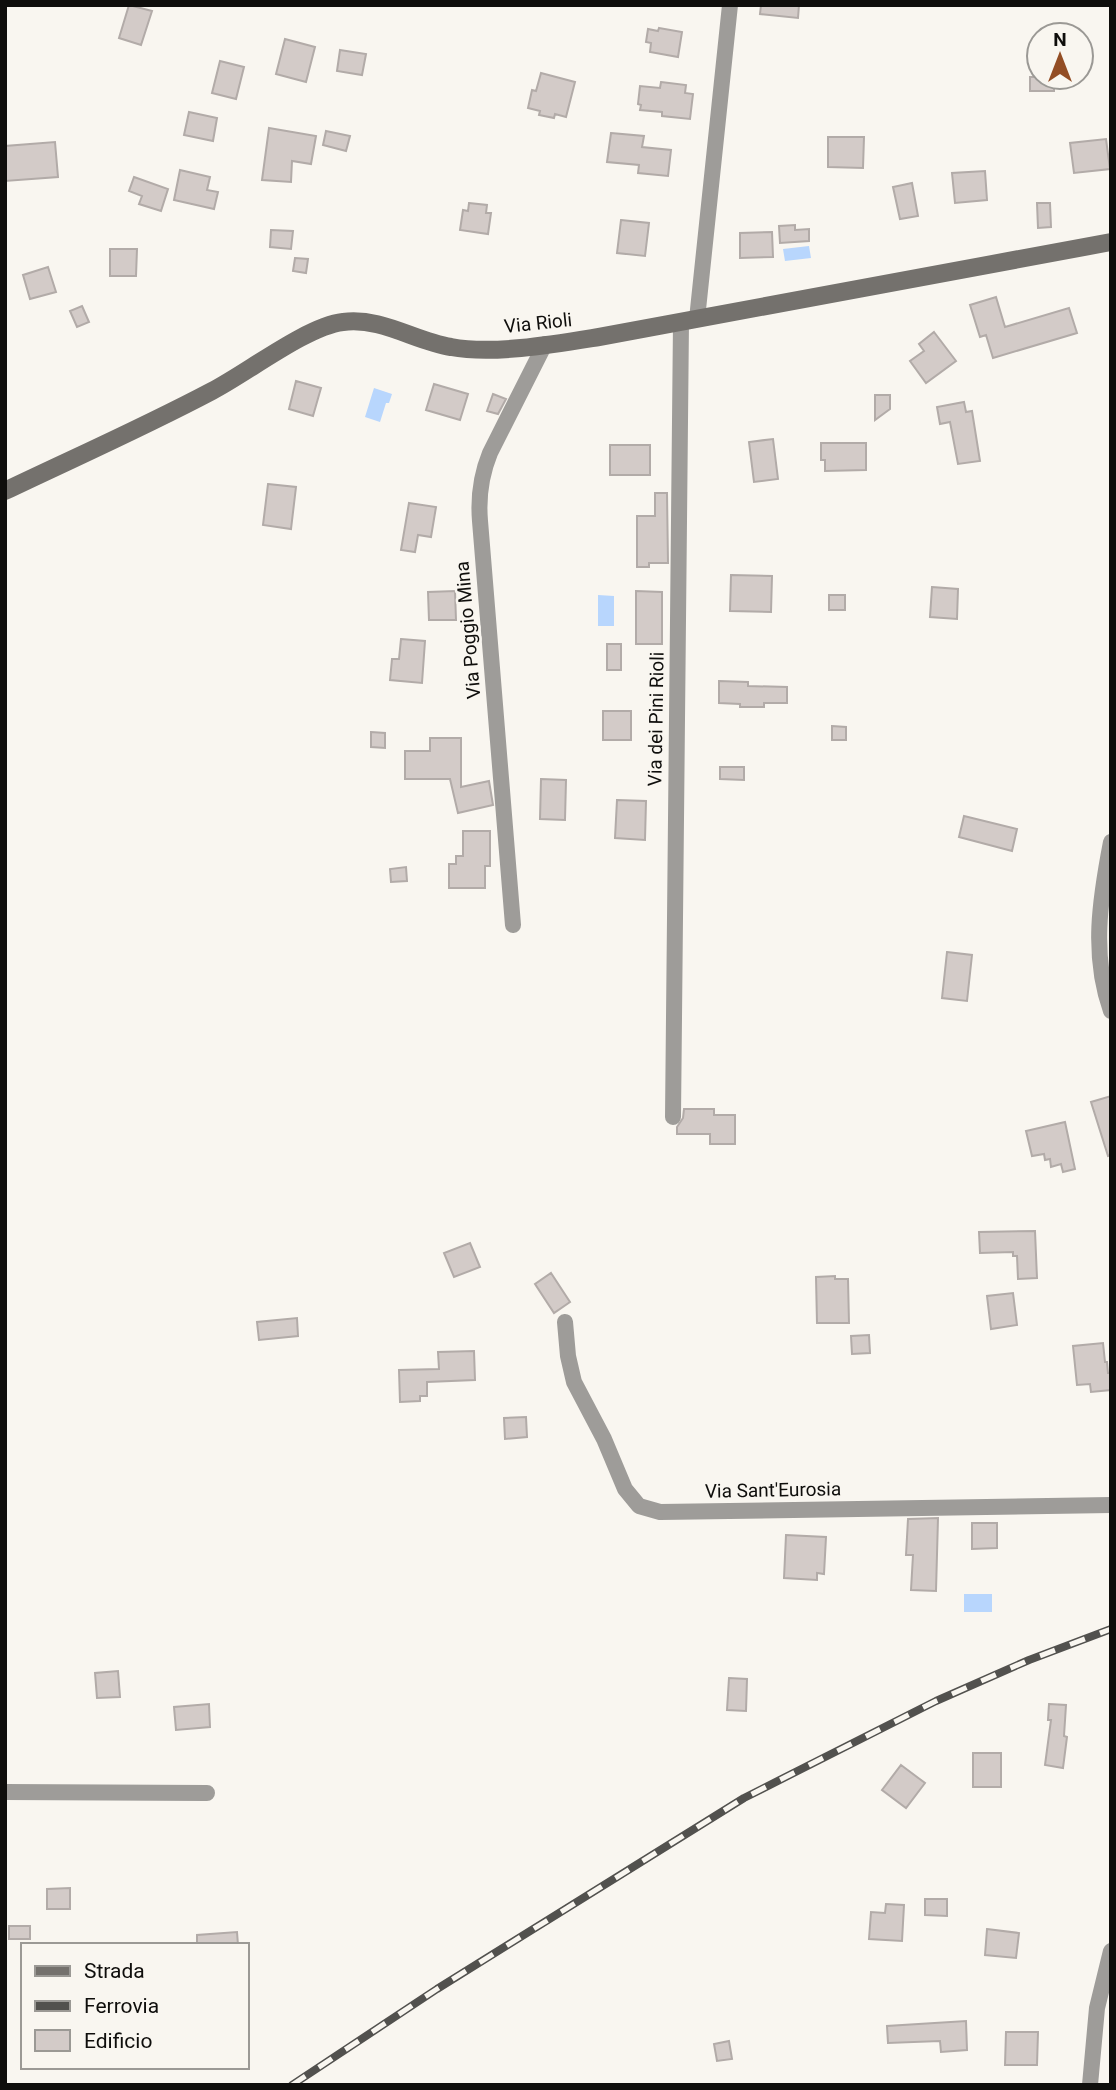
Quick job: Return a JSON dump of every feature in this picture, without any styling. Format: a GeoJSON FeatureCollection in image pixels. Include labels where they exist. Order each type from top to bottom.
{"type":"FeatureCollection","features":[{"type":"Feature","properties":{"kind":"main road","name":"Via Rioli"},"geometry":{"type":"LineString","coordinates":[[5,491],[209,393],[310,333],[332,324],[357,321],[383,325],[430,342],[465,349],[545,344],[689,321],[1111,242]]}},
{"type":"Feature","properties":{"kind":"street","name":"Via dei Pini Rioli"},"geometry":{"type":"LineString","coordinates":[[673,1117],[689,321],[730,5]]}},
{"type":"Feature","properties":{"kind":"street","name":"Via Poggio Mina"},"geometry":{"type":"LineString","coordinates":[[513,926],[480,494],[483,471],[490,453],[545,344]]}},
{"type":"Feature","properties":{"kind":"street"},"geometry":{"type":"LineString","coordinates":[[1111,842],[1101,900],[1098,939],[1101,976],[1111,1010]]}},
{"type":"Feature","properties":{"kind":"street","name":"Via Sant'Eurosia"},"geometry":{"type":"LineString","coordinates":[[565,1322],[574,1382],[604,1439],[627,1493],[634,1503],[645,1510],[660,1513],[1111,1505]]}},
{"type":"Feature","properties":{"kind":"street"},"geometry":{"type":"LineString","coordinates":[[5,1792],[207,1793]]}},
{"type":"Feature","properties":{"kind":"street"},"geometry":{"type":"LineString","coordinates":[[1090,2085],[1097,2008],[1111,1951]]}},
{"type":"Feature","properties":{"kind":"water"},"geometry":{"type":"Polygon","coordinates":[[[809,246],[811,258],[785,261],[783,249],[809,246]]]}},
{"type":"Feature","properties":{"kind":"water"},"geometry":{"type":"Polygon","coordinates":[[[374,388],[392,394],[380,422],[365,417],[374,388]]]}},
{"type":"Feature","properties":{"kind":"water"},"geometry":{"type":"Polygon","coordinates":[[[598,595],[614,596],[614,626],[598,626],[598,595]]]}},
{"type":"Feature","properties":{"kind":"water"},"geometry":{"type":"Polygon","coordinates":[[[964,1594],[992,1594],[992,1612],[964,1612],[964,1594]]]}},
{"type":"Feature","properties":{"kind":"building"},"geometry":{"type":"Polygon","coordinates":[[[129,5],[152,11],[141,45],[119,38],[129,5]]]}},
{"type":"Feature","properties":{"kind":"building"},"geometry":{"type":"Polygon","coordinates":[[[761,5],[799,5],[798,18],[760,14],[761,5]]]}},
{"type":"Feature","properties":{"kind":"building"},"geometry":{"type":"Polygon","coordinates":[[[659,28],[682,32],[678,57],[650,52],[651,43],[646,42],[648,29],[658,31],[659,28]]]}},
{"type":"Feature","properties":{"kind":"building"},"geometry":{"type":"Polygon","coordinates":[[[285,39],[315,47],[306,82],[276,74],[285,39]]]}},
{"type":"Feature","properties":{"kind":"building"},"geometry":{"type":"Polygon","coordinates":[[[340,50],[366,54],[362,75],[337,71],[340,50]]]}},
{"type":"Feature","properties":{"kind":"building"},"geometry":{"type":"Polygon","coordinates":[[[220,61],[244,67],[236,99],[212,93],[220,61]]]}},
{"type":"Feature","properties":{"kind":"building"},"geometry":{"type":"Polygon","coordinates":[[[541,73],[575,82],[566,117],[555,114],[554,118],[539,115],[540,111],[528,108],[532,90],[536,91],[541,73]]]}},
{"type":"Feature","properties":{"kind":"building"},"geometry":{"type":"Polygon","coordinates":[[[661,82],[686,85],[685,93],[693,94],[690,119],[640,110],[640,86],[660,88],[661,82]]]}},
{"type":"Feature","properties":{"kind":"building"},"geometry":{"type":"Polygon","coordinates":[[[189,112],[217,118],[213,141],[184,135],[189,112]]]}},
{"type":"Feature","properties":{"kind":"building"},"geometry":{"type":"Polygon","coordinates":[[[269,128],[316,136],[311,164],[292,161],[291,182],[262,180],[269,128]]]}},
{"type":"Feature","properties":{"kind":"building"},"geometry":{"type":"Polygon","coordinates":[[[326,131],[350,136],[346,151],[323,145],[326,131]]]}},
{"type":"Feature","properties":{"kind":"building"},"geometry":{"type":"Polygon","coordinates":[[[611,133],[644,136],[642,147],[671,150],[668,176],[638,173],[639,165],[607,162],[611,133]]]}},
{"type":"Feature","properties":{"kind":"building"},"geometry":{"type":"Polygon","coordinates":[[[828,137],[864,137],[863,168],[828,167],[828,137]]]}},
{"type":"Feature","properties":{"kind":"building"},"geometry":{"type":"Polygon","coordinates":[[[1106,139],[1110,169],[1074,173],[1070,143],[1106,139]]]}},
{"type":"Feature","properties":{"kind":"building"},"geometry":{"type":"Polygon","coordinates":[[[55,142],[58,177],[5,181],[5,146],[55,142]]]}},
{"type":"Feature","properties":{"kind":"building"},"geometry":{"type":"Polygon","coordinates":[[[180,170],[210,177],[207,190],[218,192],[214,209],[174,200],[180,170]]]}},
{"type":"Feature","properties":{"kind":"building"},"geometry":{"type":"Polygon","coordinates":[[[985,171],[987,200],[955,203],[952,173],[985,171]]]}},
{"type":"Feature","properties":{"kind":"building"},"geometry":{"type":"Polygon","coordinates":[[[134,177],[168,189],[161,211],[139,204],[142,196],[129,191],[134,177]]]}},
{"type":"Feature","properties":{"kind":"building"},"geometry":{"type":"Polygon","coordinates":[[[912,183],[918,216],[900,219],[893,187],[912,183]]]}},
{"type":"Feature","properties":{"kind":"building"},"geometry":{"type":"Polygon","coordinates":[[[469,203],[487,205],[486,213],[491,213],[488,234],[460,230],[463,210],[468,211],[469,203]]]}},
{"type":"Feature","properties":{"kind":"building"},"geometry":{"type":"Polygon","coordinates":[[[1037,203],[1050,203],[1051,227],[1038,228],[1037,203]]]}},
{"type":"Feature","properties":{"kind":"building"},"geometry":{"type":"Polygon","coordinates":[[[621,220],[649,223],[645,256],[617,253],[621,220]]]}},
{"type":"Feature","properties":{"kind":"building"},"geometry":{"type":"Polygon","coordinates":[[[795,225],[795,230],[809,229],[809,241],[780,243],[779,226],[795,225]]]}},
{"type":"Feature","properties":{"kind":"building"},"geometry":{"type":"Polygon","coordinates":[[[271,230],[293,231],[291,249],[270,247],[271,230]]]}},
{"type":"Feature","properties":{"kind":"building"},"geometry":{"type":"Polygon","coordinates":[[[772,232],[773,257],[740,258],[740,233],[772,232]]]}},
{"type":"Feature","properties":{"kind":"building"},"geometry":{"type":"Polygon","coordinates":[[[110,249],[137,249],[136,276],[110,276],[110,249]]]}},
{"type":"Feature","properties":{"kind":"building"},"geometry":{"type":"Polygon","coordinates":[[[295,258],[308,259],[306,273],[293,271],[295,258]]]}},
{"type":"Feature","properties":{"kind":"building"},"geometry":{"type":"Polygon","coordinates":[[[48,267],[56,292],[30,299],[23,275],[48,267]]]}},
{"type":"Feature","properties":{"kind":"building"},"geometry":{"type":"Polygon","coordinates":[[[996,297],[1005,327],[1069,308],[1077,333],[993,358],[986,335],[980,337],[970,305],[996,297]]]}},
{"type":"Feature","properties":{"kind":"building"},"geometry":{"type":"Polygon","coordinates":[[[82,306],[89,322],[77,327],[70,311],[82,306]]]}},
{"type":"Feature","properties":{"kind":"building"},"geometry":{"type":"Polygon","coordinates":[[[934,332],[956,361],[926,383],[910,361],[924,351],[919,344],[934,332]]]}},
{"type":"Feature","properties":{"kind":"building"},"geometry":{"type":"Polygon","coordinates":[[[296,381],[321,388],[313,416],[289,409],[296,381]]]}},
{"type":"Feature","properties":{"kind":"building"},"geometry":{"type":"Polygon","coordinates":[[[434,384],[468,394],[460,420],[426,410],[434,384]]]}},
{"type":"Feature","properties":{"kind":"building"},"geometry":{"type":"Polygon","coordinates":[[[493,394],[506,399],[498,414],[487,411],[493,394]]]}},
{"type":"Feature","properties":{"kind":"building"},"geometry":{"type":"Polygon","coordinates":[[[875,395],[890,395],[890,409],[875,420],[875,395]]]}},
{"type":"Feature","properties":{"kind":"building"},"geometry":{"type":"Polygon","coordinates":[[[964,402],[966,412],[972,411],[980,461],[958,464],[950,422],[940,424],[937,407],[964,402]]]}},
{"type":"Feature","properties":{"kind":"building"},"geometry":{"type":"Polygon","coordinates":[[[773,439],[778,479],[754,482],[749,442],[773,439]]]}},
{"type":"Feature","properties":{"kind":"building"},"geometry":{"type":"Polygon","coordinates":[[[821,443],[866,443],[866,470],[825,471],[825,460],[821,460],[821,443]]]}},
{"type":"Feature","properties":{"kind":"building"},"geometry":{"type":"Polygon","coordinates":[[[610,445],[650,445],[650,475],[610,475],[610,445]]]}},
{"type":"Feature","properties":{"kind":"building"},"geometry":{"type":"Polygon","coordinates":[[[268,484],[296,487],[291,529],[263,525],[268,484]]]}},
{"type":"Feature","properties":{"kind":"building"},"geometry":{"type":"Polygon","coordinates":[[[655,493],[667,493],[668,563],[649,563],[649,567],[637,567],[637,516],[655,516],[655,493]]]}},
{"type":"Feature","properties":{"kind":"building"},"geometry":{"type":"Polygon","coordinates":[[[409,503],[436,507],[431,537],[418,535],[415,552],[401,550],[409,503]]]}},
{"type":"Feature","properties":{"kind":"building"},"geometry":{"type":"Polygon","coordinates":[[[731,575],[772,576],[771,612],[730,611],[731,575]]]}},
{"type":"Feature","properties":{"kind":"building"},"geometry":{"type":"Polygon","coordinates":[[[932,587],[958,589],[957,619],[930,617],[932,587]]]}},
{"type":"Feature","properties":{"kind":"building"},"geometry":{"type":"Polygon","coordinates":[[[455,591],[456,620],[429,620],[428,592],[455,591]]]}},
{"type":"Feature","properties":{"kind":"building"},"geometry":{"type":"Polygon","coordinates":[[[636,591],[662,592],[662,644],[636,644],[636,591]]]}},
{"type":"Feature","properties":{"kind":"building"},"geometry":{"type":"Polygon","coordinates":[[[829,595],[845,595],[845,610],[829,610],[829,595]]]}},
{"type":"Feature","properties":{"kind":"building"},"geometry":{"type":"Polygon","coordinates":[[[401,639],[425,641],[422,683],[390,680],[392,659],[399,659],[401,639]]]}},
{"type":"Feature","properties":{"kind":"building"},"geometry":{"type":"Polygon","coordinates":[[[607,644],[621,644],[621,670],[607,670],[607,644]]]}},
{"type":"Feature","properties":{"kind":"building"},"geometry":{"type":"Polygon","coordinates":[[[719,681],[748,682],[748,686],[787,687],[787,703],[740,707],[740,704],[719,703],[719,681]]]}},
{"type":"Feature","properties":{"kind":"building"},"geometry":{"type":"Polygon","coordinates":[[[603,711],[631,711],[631,740],[603,740],[603,711]]]}},
{"type":"Feature","properties":{"kind":"building"},"geometry":{"type":"Polygon","coordinates":[[[832,726],[846,727],[846,740],[832,740],[832,726]]]}},
{"type":"Feature","properties":{"kind":"building"},"geometry":{"type":"Polygon","coordinates":[[[371,732],[385,733],[385,748],[371,747],[371,732]]]}},
{"type":"Feature","properties":{"kind":"building"},"geometry":{"type":"Polygon","coordinates":[[[430,738],[461,738],[461,787],[489,781],[493,805],[458,813],[450,779],[405,779],[405,751],[430,751],[430,738]]]}},
{"type":"Feature","properties":{"kind":"building"},"geometry":{"type":"Polygon","coordinates":[[[720,767],[744,767],[744,780],[720,779],[720,767]]]}},
{"type":"Feature","properties":{"kind":"building"},"geometry":{"type":"Polygon","coordinates":[[[541,779],[566,780],[565,820],[540,819],[541,779]]]}},
{"type":"Feature","properties":{"kind":"building"},"geometry":{"type":"Polygon","coordinates":[[[617,800],[646,801],[645,840],[615,838],[617,800]]]}},
{"type":"Feature","properties":{"kind":"building"},"geometry":{"type":"Polygon","coordinates":[[[964,816],[1017,829],[1012,851],[959,837],[964,816]]]}},
{"type":"Feature","properties":{"kind":"building"},"geometry":{"type":"Polygon","coordinates":[[[463,831],[490,831],[490,866],[485,866],[485,888],[449,888],[449,864],[456,864],[456,856],[463,856],[463,831]]]}},
{"type":"Feature","properties":{"kind":"building"},"geometry":{"type":"Polygon","coordinates":[[[406,867],[407,881],[391,882],[390,869],[406,867]]]}},
{"type":"Feature","properties":{"kind":"building"},"geometry":{"type":"Polygon","coordinates":[[[947,952],[972,955],[967,1001],[942,998],[947,952]]]}},
{"type":"Feature","properties":{"kind":"building"},"geometry":{"type":"Polygon","coordinates":[[[1111,1096],[1111,1155],[1108,1156],[1091,1102],[1111,1096]]]}},
{"type":"Feature","properties":{"kind":"building"},"geometry":{"type":"Polygon","coordinates":[[[684,1109],[714,1109],[714,1115],[735,1115],[735,1144],[710,1144],[710,1134],[677,1134],[684,1109]]]}},
{"type":"Feature","properties":{"kind":"building"},"geometry":{"type":"Polygon","coordinates":[[[1065,1122],[1075,1169],[1063,1172],[1061,1164],[1051,1167],[1050,1159],[1045,1160],[1044,1154],[1032,1156],[1026,1131],[1065,1122]]]}},
{"type":"Feature","properties":{"kind":"building"},"geometry":{"type":"Polygon","coordinates":[[[1035,1231],[1037,1278],[1018,1279],[1017,1256],[1013,1256],[1013,1252],[980,1253],[979,1232],[1035,1231]]]}},
{"type":"Feature","properties":{"kind":"building"},"geometry":{"type":"Polygon","coordinates":[[[470,1243],[480,1267],[454,1277],[444,1253],[470,1243]]]}},
{"type":"Feature","properties":{"kind":"building"},"geometry":{"type":"Polygon","coordinates":[[[551,1273],[570,1302],[554,1313],[535,1284],[551,1273]]]}},
{"type":"Feature","properties":{"kind":"building"},"geometry":{"type":"Polygon","coordinates":[[[835,1276],[835,1279],[848,1279],[849,1323],[817,1323],[816,1277],[835,1276]]]}},
{"type":"Feature","properties":{"kind":"building"},"geometry":{"type":"Polygon","coordinates":[[[1013,1293],[1017,1325],[991,1329],[987,1296],[1013,1293]]]}},
{"type":"Feature","properties":{"kind":"building"},"geometry":{"type":"Polygon","coordinates":[[[297,1318],[298,1336],[259,1340],[257,1322],[297,1318]]]}},
{"type":"Feature","properties":{"kind":"building"},"geometry":{"type":"Polygon","coordinates":[[[869,1335],[870,1353],[852,1354],[851,1336],[869,1335]]]}},
{"type":"Feature","properties":{"kind":"building"},"geometry":{"type":"Polygon","coordinates":[[[1103,1343],[1105,1362],[1108,1373],[1111,1373],[1111,1390],[1091,1392],[1090,1384],[1077,1385],[1073,1346],[1103,1343]]]}},
{"type":"Feature","properties":{"kind":"building"},"geometry":{"type":"Polygon","coordinates":[[[474,1351],[475,1380],[427,1382],[427,1396],[420,1396],[420,1401],[400,1402],[399,1370],[439,1369],[438,1352],[474,1351]]]}},
{"type":"Feature","properties":{"kind":"building"},"geometry":{"type":"Polygon","coordinates":[[[526,1417],[527,1437],[505,1439],[504,1418],[526,1417]]]}},
{"type":"Feature","properties":{"kind":"building"},"geometry":{"type":"Polygon","coordinates":[[[938,1518],[936,1591],[911,1590],[913,1555],[906,1555],[908,1519],[938,1518]]]}},
{"type":"Feature","properties":{"kind":"building"},"geometry":{"type":"Polygon","coordinates":[[[972,1523],[997,1523],[997,1548],[972,1549],[972,1523]]]}},
{"type":"Feature","properties":{"kind":"building"},"geometry":{"type":"Polygon","coordinates":[[[786,1535],[826,1537],[824,1574],[817,1573],[817,1580],[784,1578],[786,1535]]]}},
{"type":"Feature","properties":{"kind":"building"},"geometry":{"type":"Polygon","coordinates":[[[118,1671],[120,1697],[97,1698],[95,1673],[118,1671]]]}},
{"type":"Feature","properties":{"kind":"building"},"geometry":{"type":"Polygon","coordinates":[[[729,1678],[747,1679],[746,1711],[727,1710],[729,1678]]]}},
{"type":"Feature","properties":{"kind":"building"},"geometry":{"type":"Polygon","coordinates":[[[209,1704],[210,1727],[176,1730],[174,1707],[209,1704]]]}},
{"type":"Feature","properties":{"kind":"building"},"geometry":{"type":"Polygon","coordinates":[[[1049,1704],[1066,1705],[1064,1736],[1067,1737],[1063,1768],[1045,1765],[1051,1720],[1048,1720],[1049,1704]]]}},
{"type":"Feature","properties":{"kind":"building"},"geometry":{"type":"Polygon","coordinates":[[[973,1753],[1001,1753],[1001,1787],[973,1787],[973,1753]]]}},
{"type":"Feature","properties":{"kind":"building"},"geometry":{"type":"Polygon","coordinates":[[[901,1765],[925,1783],[906,1808],[882,1790],[901,1765]]]}},
{"type":"Feature","properties":{"kind":"building"},"geometry":{"type":"Polygon","coordinates":[[[70,1888],[70,1909],[47,1909],[47,1889],[70,1888]]]}},
{"type":"Feature","properties":{"kind":"building"},"geometry":{"type":"Polygon","coordinates":[[[925,1899],[947,1899],[947,1916],[925,1915],[925,1899]]]}},
{"type":"Feature","properties":{"kind":"building"},"geometry":{"type":"Polygon","coordinates":[[[886,1904],[904,1905],[902,1941],[869,1939],[871,1912],[885,1913],[886,1904]]]}},
{"type":"Feature","properties":{"kind":"building"},"geometry":{"type":"Polygon","coordinates":[[[9,1926],[30,1926],[30,1939],[9,1939],[9,1926]]]}},
{"type":"Feature","properties":{"kind":"building"},"geometry":{"type":"Polygon","coordinates":[[[987,1929],[1019,1933],[1016,1958],[985,1955],[987,1929]]]}},
{"type":"Feature","properties":{"kind":"building"},"geometry":{"type":"Polygon","coordinates":[[[237,1932],[238,1943],[197,1943],[197,1935],[237,1932]]]}},
{"type":"Feature","properties":{"kind":"building"},"geometry":{"type":"Polygon","coordinates":[[[966,2021],[967,2050],[941,2052],[940,2041],[888,2043],[887,2026],[966,2021]]]}},
{"type":"Feature","properties":{"kind":"building"},"geometry":{"type":"Polygon","coordinates":[[[1006,2032],[1038,2032],[1037,2065],[1005,2065],[1006,2032]]]}},
{"type":"Feature","properties":{"kind":"building"},"geometry":{"type":"Polygon","coordinates":[[[729,2041],[732,2059],[717,2061],[714,2044],[729,2041]]]}},
{"type":"Feature","properties":{"kind":"railway"},"geometry":{"type":"LineString","coordinates":[[292,2085],[437,1989],[744,1798],[936,1701],[1029,1660],[1111,1629]]}}]}
